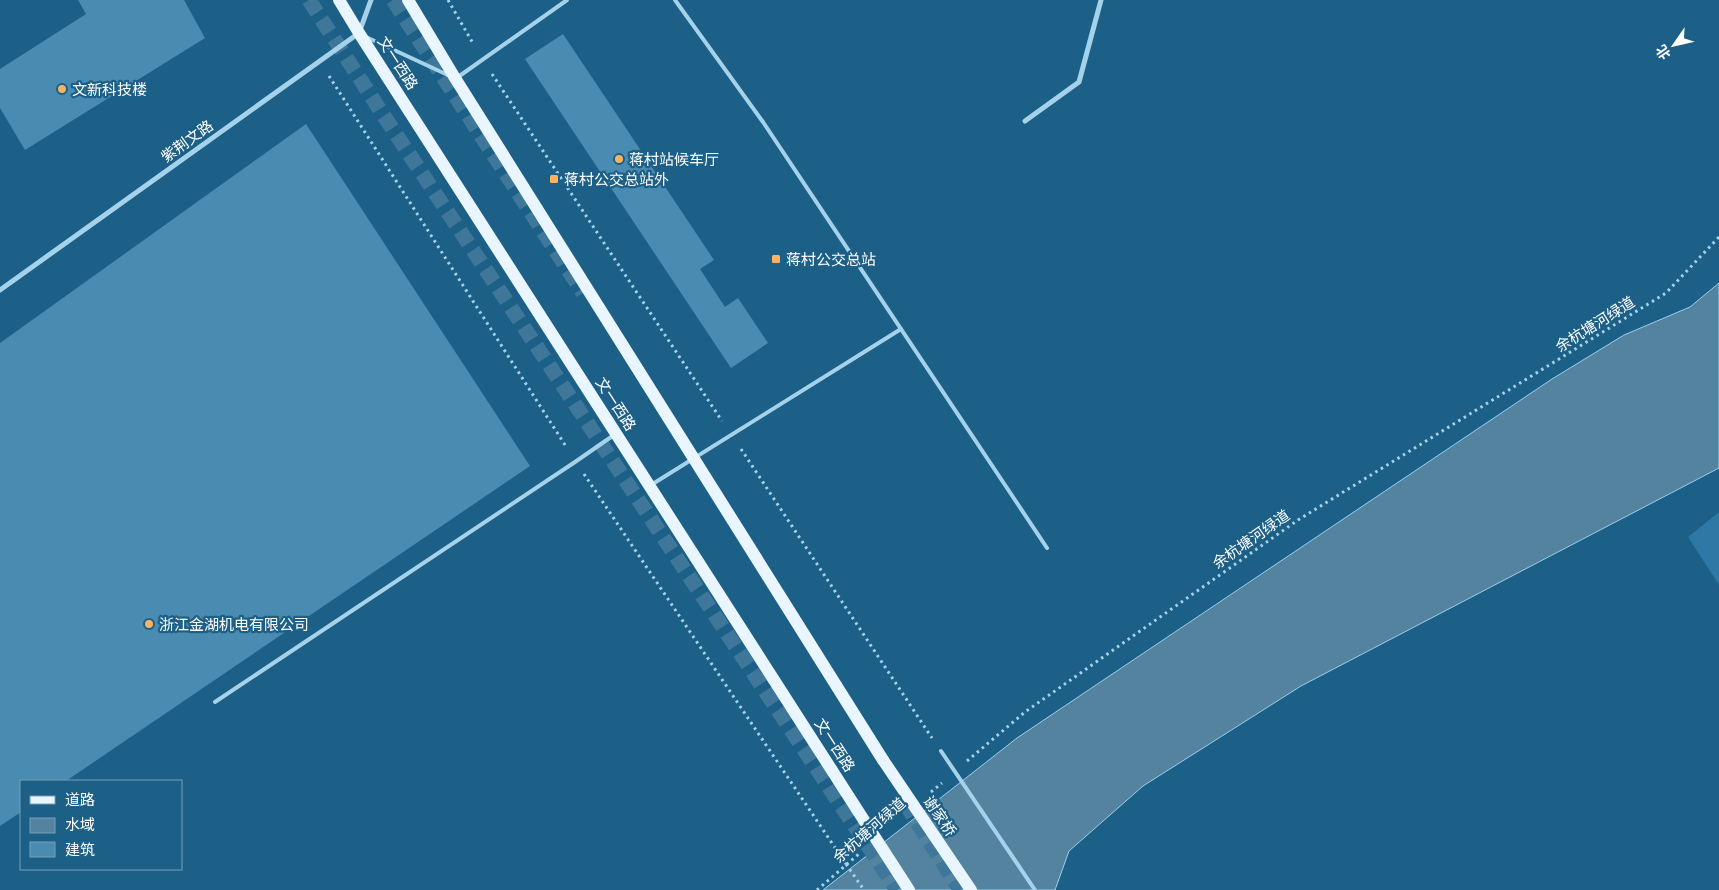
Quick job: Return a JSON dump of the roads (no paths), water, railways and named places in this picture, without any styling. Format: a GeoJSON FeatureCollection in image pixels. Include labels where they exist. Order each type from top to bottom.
{"type":"FeatureCollection","features":[{"type":"Feature","properties":{"kind":"main road","name":"文一西路"},"geometry":{"type":"LineString","coordinates":[[339,0],[909,890]]}},
{"type":"Feature","properties":{"kind":"main road"},"geometry":{"type":"LineString","coordinates":[[408,0],[694,458]]}},
{"type":"Feature","properties":{"kind":"main road","name":"谢家桥"},"geometry":{"type":"LineString","coordinates":[[694,458],[883,760],[971,890]]}},
{"type":"Feature","properties":{"kind":"street"},"geometry":{"type":"LineString","coordinates":[[359,34],[371,0]]}},
{"type":"Feature","properties":{"kind":"street"},"geometry":{"type":"LineString","coordinates":[[1026,120],[1079,82],[1101,0]]}},
{"type":"Feature","properties":{"kind":"street","name":"紫荆文路"},"geometry":{"type":"LineString","coordinates":[[0,290],[359,34]]}},
{"type":"Feature","properties":{"kind":"lane"},"geometry":{"type":"LineString","coordinates":[[359,34],[455,78],[567,0]]}},
{"type":"Feature","properties":{"kind":"lane"},"geometry":{"type":"LineString","coordinates":[[675,0],[763,122],[1047,548]]}},
{"type":"Feature","properties":{"kind":"lane"},"geometry":{"type":"LineString","coordinates":[[649,486],[901,328]]}},
{"type":"Feature","properties":{"kind":"lane"},"geometry":{"type":"LineString","coordinates":[[215,702],[576,462],[616,433]]}},
{"type":"Feature","properties":{"kind":"lane"},"geometry":{"type":"LineString","coordinates":[[941,751],[1035,890]]}},
{"type":"Feature","properties":{"kind":"water"},"geometry":{"type":"Polygon","coordinates":[[[1719,283],[1719,468],[1301,686],[1143,786],[1069,851],[1055,890],[823,890],[1017,738],[1552,379],[1624,335],[1690,307],[1719,283]]]}},
{"type":"Feature","properties":{"kind":"tunnel"},"geometry":{"type":"LineString","coordinates":[[309,0],[897,890]]}},
{"type":"Feature","properties":{"kind":"tunnel"},"geometry":{"type":"LineString","coordinates":[[393,0],[583,293]]}},
{"type":"Feature","properties":{"kind":"tunnel"},"geometry":{"type":"LineString","coordinates":[[905,803],[960,890]]}},
{"type":"Feature","properties":{"kind":"place","name":"文新科技楼"},"geometry":{"type":"Point","coordinates":[62,89]}},
{"type":"Feature","properties":{"kind":"place","name":"蒋村站候车厅"},"geometry":{"type":"Point","coordinates":[619,159]}},
{"type":"Feature","properties":{"kind":"place","name":"蒋村公交总站外"},"geometry":{"type":"Point","coordinates":[554,179]}},
{"type":"Feature","properties":{"kind":"place","name":"蒋村公交总站"},"geometry":{"type":"Point","coordinates":[776,259]}},
{"type":"Feature","properties":{"kind":"place","name":"浙江金湖机电有限公司"},"geometry":{"type":"Point","coordinates":[149,624]}}]}
